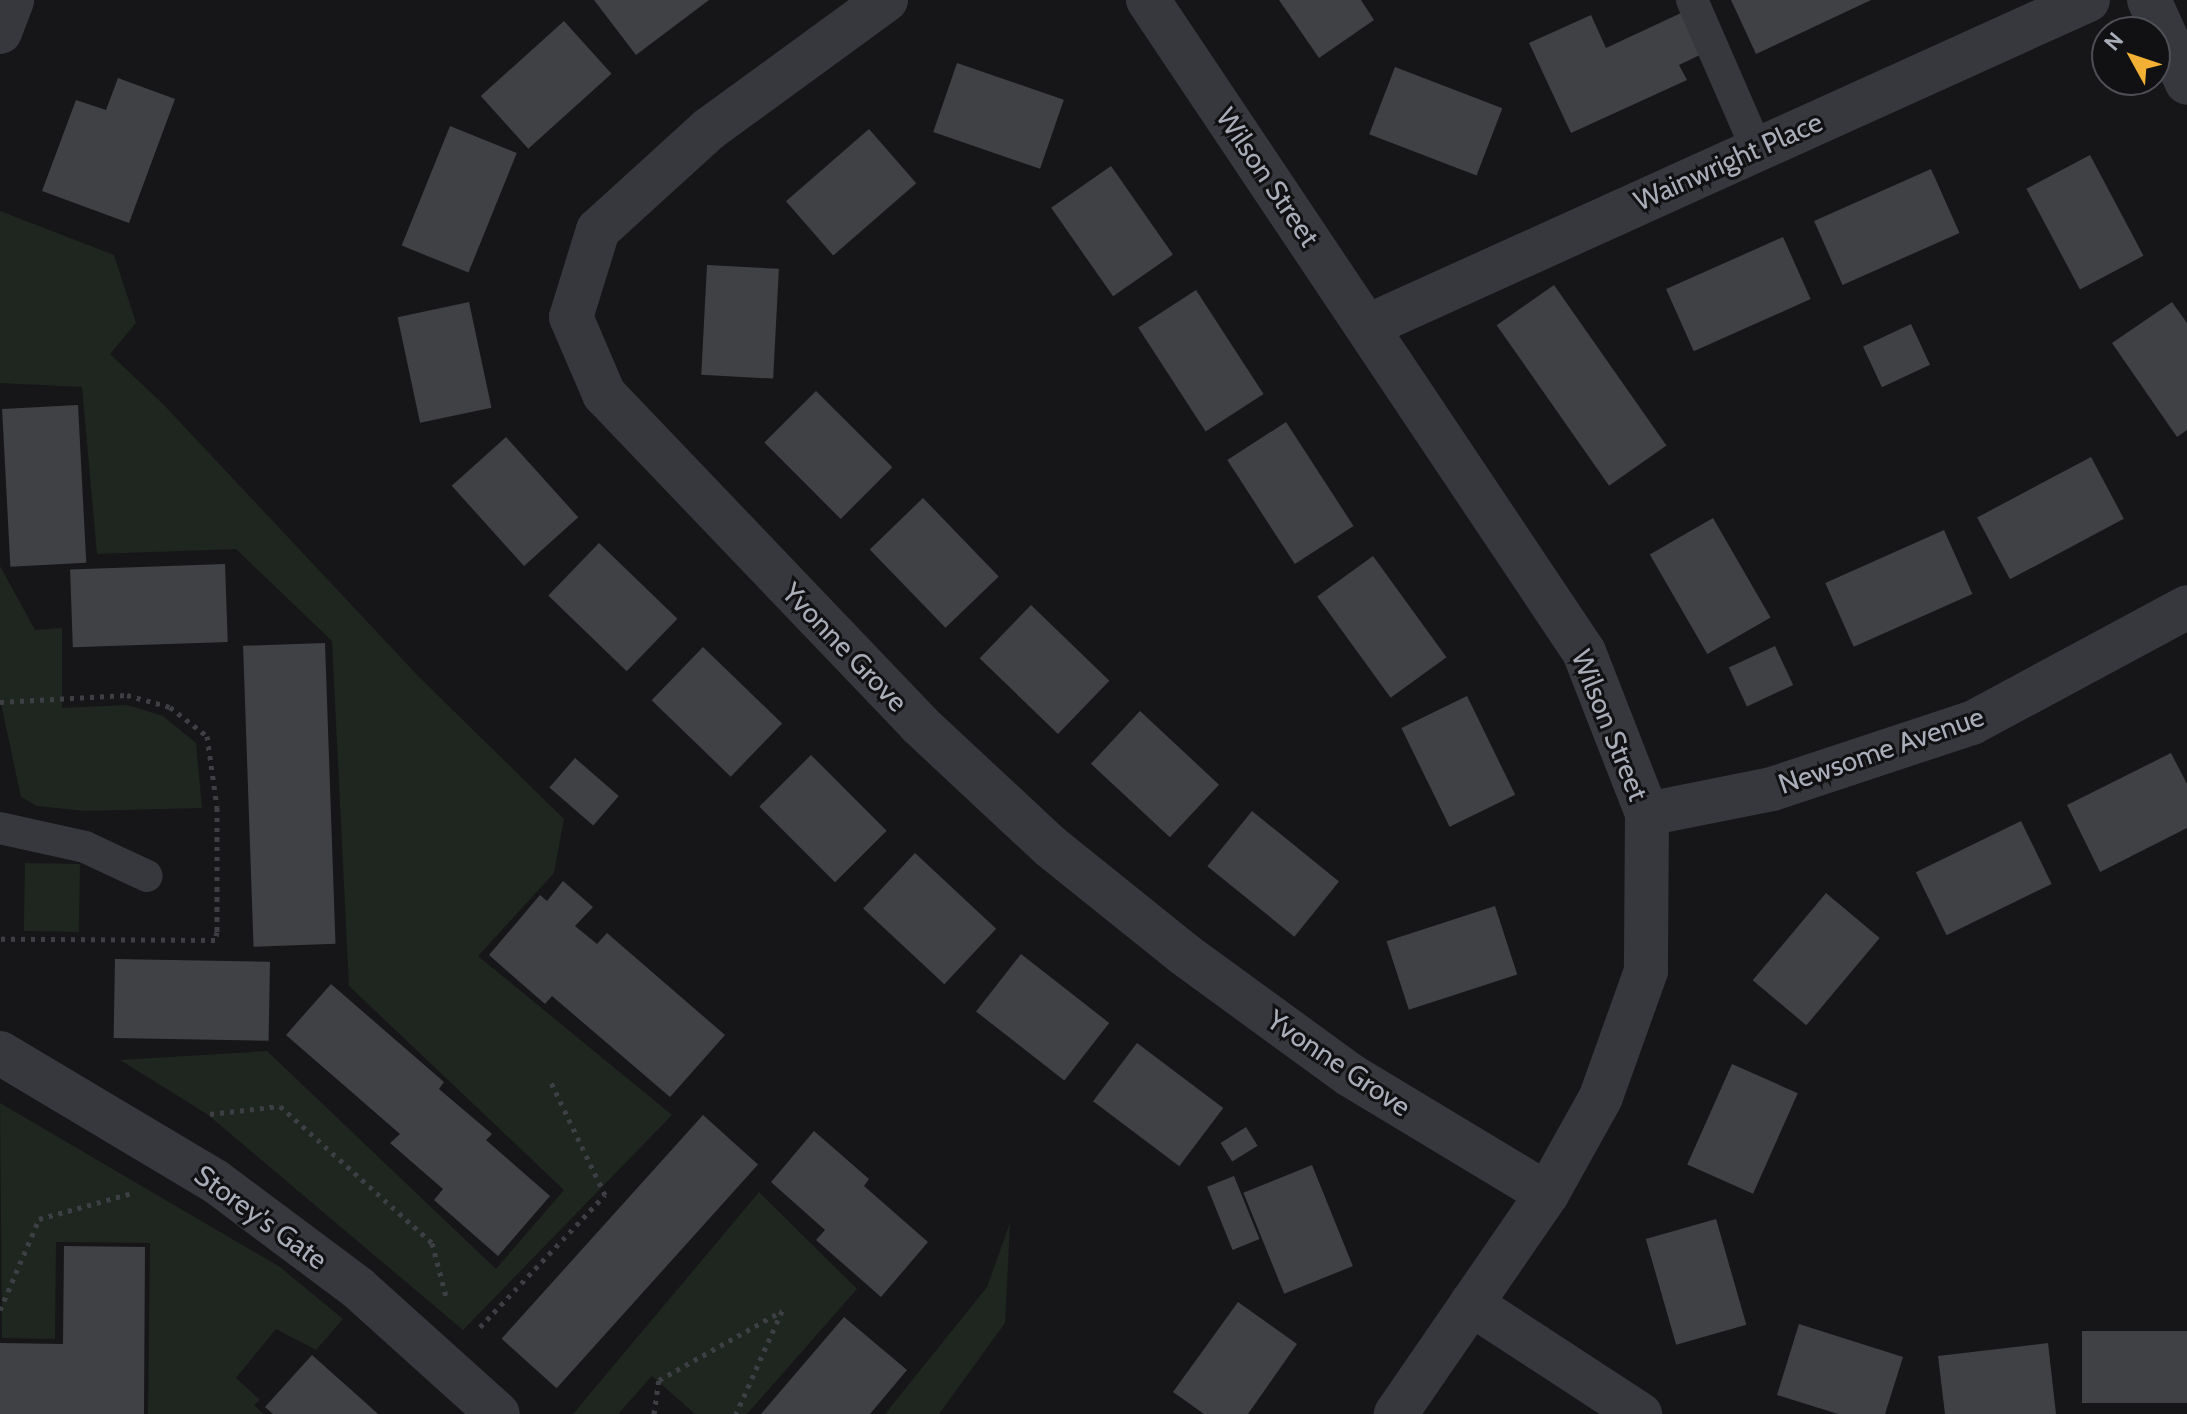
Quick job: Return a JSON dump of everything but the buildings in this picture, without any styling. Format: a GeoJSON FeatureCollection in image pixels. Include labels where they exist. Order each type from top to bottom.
{"type":"FeatureCollection","features":[{"type":"Feature","properties":{"kind":"street"},"geometry":{"type":"LineString","coordinates":[[0,32],[12,0]]}},
{"type":"Feature","properties":{"kind":"street","name":"Yvonne Grove"},"geometry":{"type":"LineString","coordinates":[[886,0],[709,129],[598,230],[571,317],[604,394],[919,724],[1051,847],[1184,954],[1350,1075],[1547,1194]]}},
{"type":"Feature","properties":{"kind":"street","name":"Wilson Street"},"geometry":{"type":"LineString","coordinates":[[1148,0],[1370,325],[1584,652],[1647,814],[1646,971],[1601,1097],[1547,1194],[1396,1414]]}},
{"type":"Feature","properties":{"kind":"street","name":"Wainwright Place"},"geometry":{"type":"LineString","coordinates":[[1370,325],[1756,147],[2088,0]]}},
{"type":"Feature","properties":{"kind":"street"},"geometry":{"type":"LineString","coordinates":[[2149,0],[2187,83]]}},
{"type":"Feature","properties":{"kind":"street","name":"Newsome Avenue"},"geometry":{"type":"LineString","coordinates":[[1647,814],[1772,789],[1972,723],[2187,607]]}},
{"type":"Feature","properties":{"kind":"street","name":"Storey's Gate"},"geometry":{"type":"LineString","coordinates":[[0,1053],[215,1181],[452,1357],[498,1414]]}},
{"type":"Feature","properties":{"kind":"street"},"geometry":{"type":"LineString","coordinates":[[1471,1304],[1640,1414]]}},
{"type":"Feature","properties":{"kind":"lane"},"geometry":{"type":"LineString","coordinates":[[1692,0],[1756,147]]}},
{"type":"Feature","properties":{"kind":"lane"},"geometry":{"type":"LineString","coordinates":[[0,828],[85,847],[147,876]]}},
{"type":"Feature","properties":{"kind":"path"},"geometry":{"type":"LineString","coordinates":[[452,1357],[605,1195],[550,1080]]}},
{"type":"Feature","properties":{"kind":"path"},"geometry":{"type":"LineString","coordinates":[[0,1310],[39,1219],[148,1188],[207,1114],[280,1106],[432,1243],[452,1357]]}},
{"type":"Feature","properties":{"kind":"path"},"geometry":{"type":"LineString","coordinates":[[654,1414],[659,1380],[782,1311],[736,1414]]}},
{"type":"Feature","properties":{"kind":"shaded area"},"geometry":{"type":"Polygon","coordinates":[[[0,211],[114,255],[136,323],[110,354],[164,405],[419,677],[564,819],[554,873],[478,956],[672,1115],[463,1330],[207,1114],[120,1060],[267,1051],[496,1269],[564,1190],[349,986],[332,641],[236,549],[97,554],[82,387],[0,383],[0,211]]]}},
{"type":"Feature","properties":{"kind":"shaded area"},"geometry":{"type":"Polygon","coordinates":[[[0,566],[35,630],[62,628],[62,708],[127,705],[163,716],[196,743],[202,808],[84,811],[37,806],[21,797],[0,699],[0,566]]]}},
{"type":"Feature","properties":{"kind":"shaded area"},"geometry":{"type":"Polygon","coordinates":[[[25,863],[80,864],[79,932],[24,931],[25,863]]]}},
{"type":"Feature","properties":{"kind":"shaded area"},"geometry":{"type":"Polygon","coordinates":[[[0,1103],[280,1267],[343,1319],[316,1350],[276,1329],[236,1378],[260,1400],[254,1405],[263,1414],[148,1414],[150,1243],[56,1242],[55,1339],[2,1338],[0,1103]]]}},
{"type":"Feature","properties":{"kind":"shaded area"},"geometry":{"type":"Polygon","coordinates":[[[759,1192],[857,1289],[747,1414],[695,1414],[652,1376],[618,1414],[573,1414],[759,1192]]]}},
{"type":"Feature","properties":{"kind":"shaded area"},"geometry":{"type":"Polygon","coordinates":[[[1010,1223],[1005,1323],[939,1414],[885,1414],[987,1287],[1010,1223]]]}}]}
